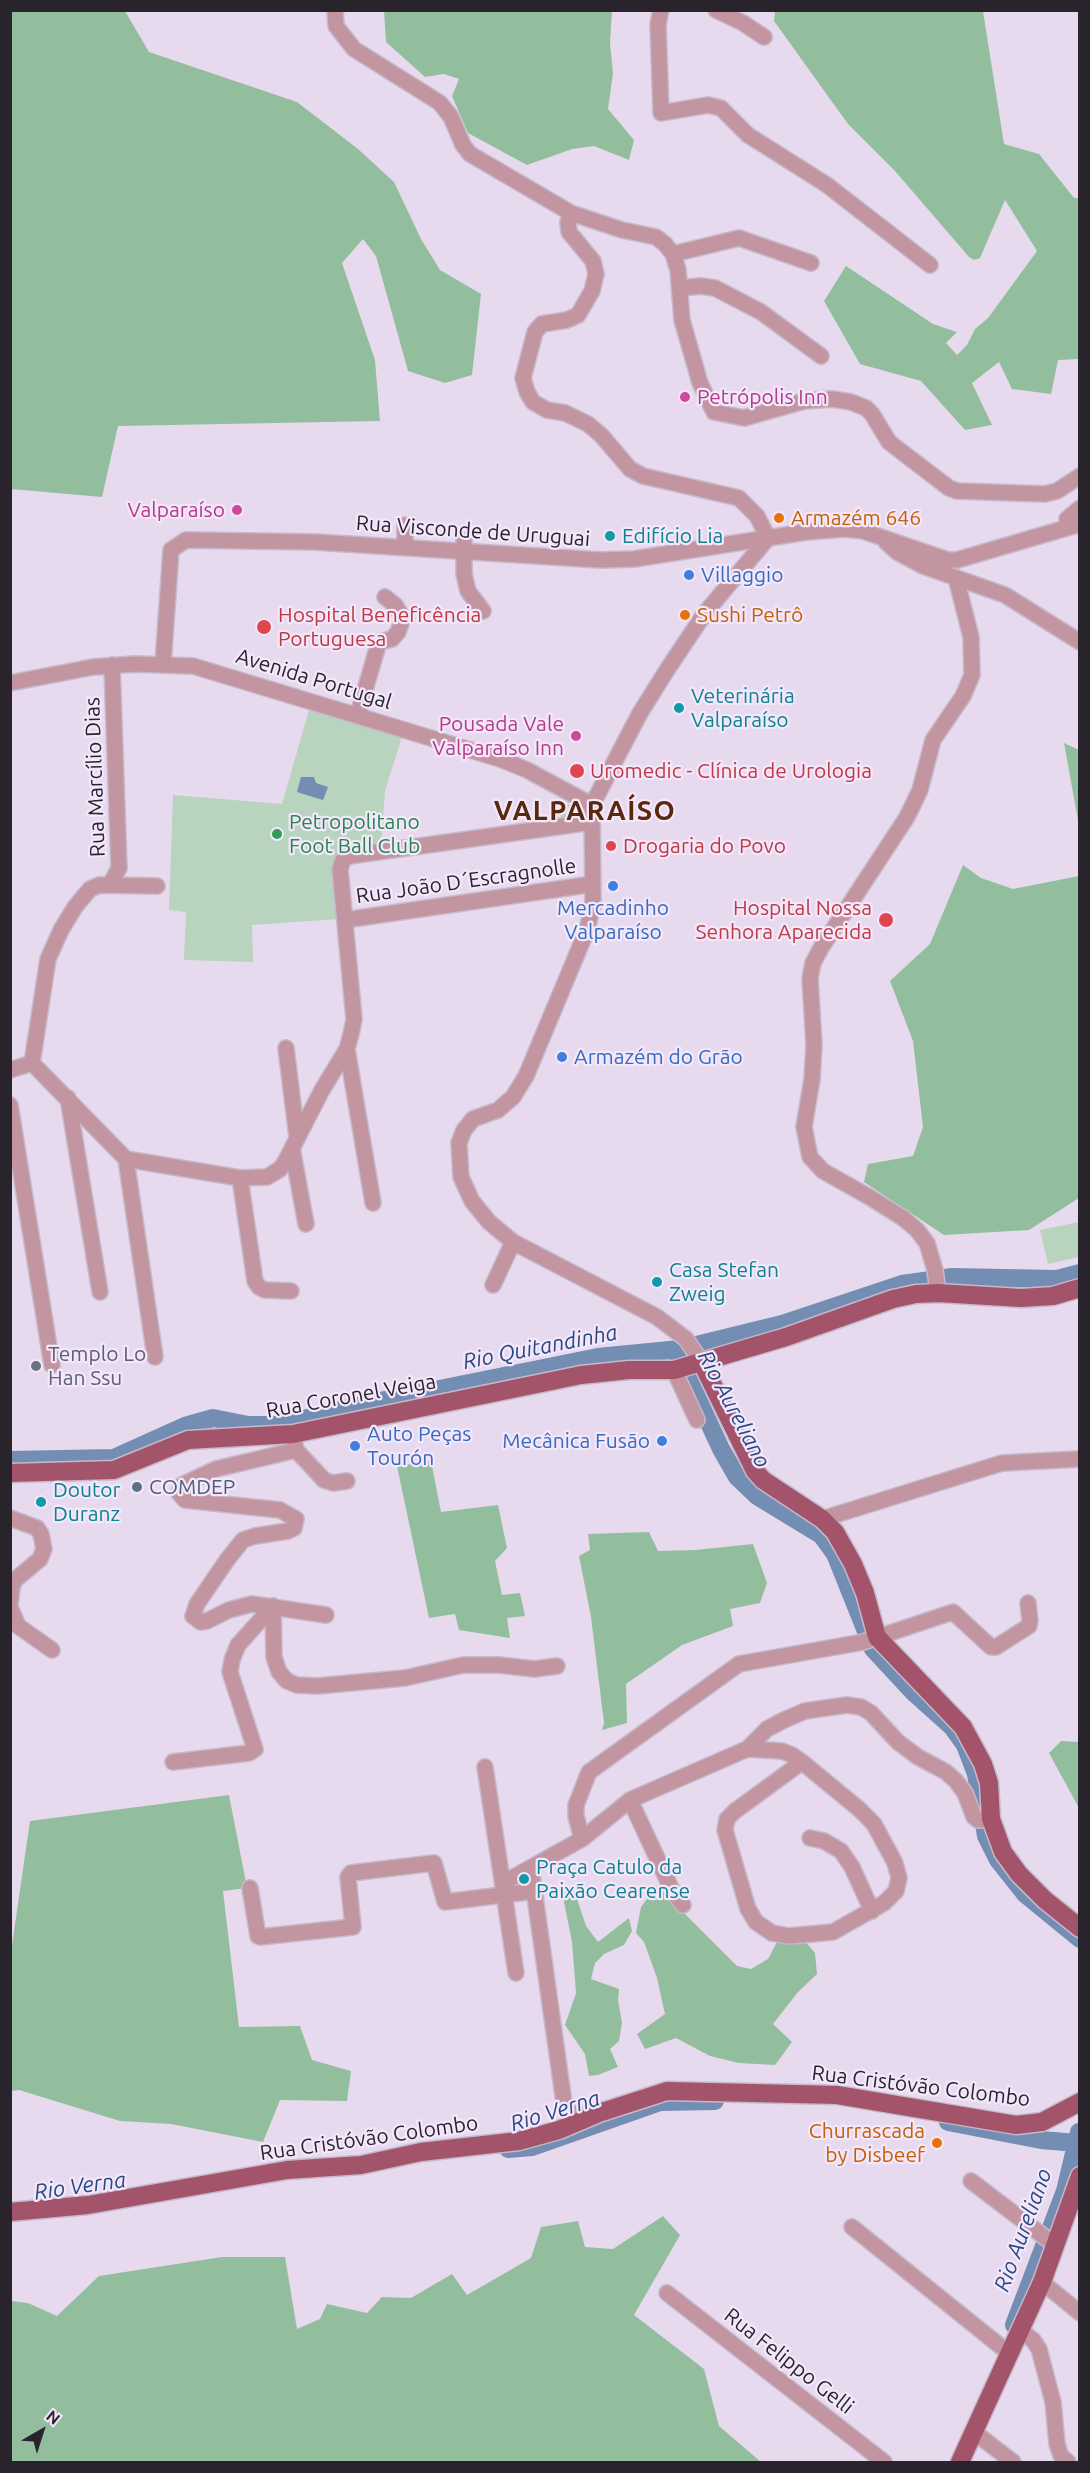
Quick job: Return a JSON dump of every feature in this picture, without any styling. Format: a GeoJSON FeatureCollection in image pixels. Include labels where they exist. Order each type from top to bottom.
{"type":"FeatureCollection","features":[{"type":"Feature","properties":{"kind":"main road","name":"Rua Coronel Veiga"},"geometry":{"type":"LineString","coordinates":[[10,1473],[114,1470],[188,1440],[295,1442],[581,1375],[629,1370],[674,1370],[786,1337],[893,1299],[938,1293],[1021,1298],[1053,1296],[1080,1288]]}},
{"type":"Feature","properties":{"kind":"main road"},"geometry":{"type":"LineString","coordinates":[[702,1363],[755,1471],[763,1480],[822,1519],[835,1532],[853,1564],[865,1593],[870,1639],[963,1727],[983,1764],[989,1783],[984,1820],[1003,1852],[1019,1874],[1045,1900],[1080,1928]]}},
{"type":"Feature","properties":{"kind":"main road","name":"Rua Cristóvão Colombo"},"geometry":{"type":"LineString","coordinates":[[10,2211],[88,2205],[288,2170],[363,2165],[421,2152],[519,2141],[559,2130],[599,2113],[667,2091],[837,2095],[996,2122],[1031,2125],[1042,2122],[1080,2102]]}},
{"type":"Feature","properties":{"kind":"main road"},"geometry":{"type":"LineString","coordinates":[[960,2463],[1021,2331],[1079,2178]]}},
{"type":"Feature","properties":{"kind":"street"},"geometry":{"type":"LineString","coordinates":[[335,10],[336,26],[354,49],[440,103],[470,154],[571,213],[622,230],[657,237],[673,254],[678,270],[682,320],[700,383],[714,412],[744,418],[804,401],[832,399],[851,402],[866,408],[872,414],[889,442],[949,488],[957,491],[1046,494],[1057,491],[1080,476]]}},
{"type":"Feature","properties":{"kind":"street"},"geometry":{"type":"LineString","coordinates":[[662,10],[658,24],[661,113],[708,105],[721,108],[748,135],[827,185],[930,265]]}},
{"type":"Feature","properties":{"kind":"street"},"geometry":{"type":"LineString","coordinates":[[716,10],[743,23],[764,37]]}},
{"type":"Feature","properties":{"kind":"street"},"geometry":{"type":"LineString","coordinates":[[571,213],[568,222],[569,232],[593,261],[596,274],[592,291],[578,315],[567,320],[542,324],[535,332],[523,378],[533,402],[547,410],[565,413],[588,424],[602,436],[630,469],[643,476],[739,498],[757,516],[768,538],[705,613],[674,660],[640,714],[592,805],[593,903],[586,930],[526,1076],[513,1097],[498,1110],[474,1119],[464,1130],[459,1143],[461,1177],[472,1201],[489,1222],[513,1242],[637,1305],[673,1328],[686,1339],[702,1363]]}},
{"type":"Feature","properties":{"kind":"street"},"geometry":{"type":"LineString","coordinates":[[673,254],[739,238],[811,263]]}},
{"type":"Feature","properties":{"kind":"street"},"geometry":{"type":"LineString","coordinates":[[680,288],[701,286],[715,288],[761,312],[821,356]]}},
{"type":"Feature","properties":{"kind":"street"},"geometry":{"type":"LineString","coordinates":[[1074,526],[1067,519],[1080,508]]}},
{"type":"Feature","properties":{"kind":"street"},"geometry":{"type":"LineString","coordinates":[[405,525],[405,547]]}},
{"type":"Feature","properties":{"kind":"street","name":"Rua Visconde de Uruguai"},"geometry":{"type":"LineString","coordinates":[[163,664],[171,549],[186,540],[222,539],[405,547],[464,546],[576,561],[618,560],[824,530],[854,530],[948,560],[957,560],[1074,526]]}},
{"type":"Feature","properties":{"kind":"street"},"geometry":{"type":"LineString","coordinates":[[878,536],[909,559],[929,569],[1005,595],[1080,642]]}},
{"type":"Feature","properties":{"kind":"street"},"geometry":{"type":"LineString","coordinates":[[464,546],[464,574],[468,591],[483,611]]}},
{"type":"Feature","properties":{"kind":"street"},"geometry":{"type":"LineString","coordinates":[[938,1293],[936,1270],[927,1243],[917,1230],[903,1218],[823,1171],[810,1157],[804,1127],[812,1079],[814,1045],[810,978],[813,963],[820,948],[907,817],[920,790],[933,740],[963,696],[972,675],[971,637],[957,578]]}},
{"type":"Feature","properties":{"kind":"street"},"geometry":{"type":"LineString","coordinates":[[358,714],[379,642],[392,639],[398,633],[403,618],[395,605],[385,597]]}},
{"type":"Feature","properties":{"kind":"street","name":"Avenida Portugal"},"geometry":{"type":"LineString","coordinates":[[10,683],[61,672],[112,665],[194,666],[500,759],[527,770],[592,805]]}},
{"type":"Feature","properties":{"kind":"street","name":"Rua Marcílio Dias"},"geometry":{"type":"LineString","coordinates":[[110,885],[119,868],[112,665]]}},
{"type":"Feature","properties":{"kind":"street"},"geometry":{"type":"LineString","coordinates":[[126,1159],[240,1178],[259,1179],[273,1174],[285,1162],[347,1049],[354,1019],[340,869],[343,860],[349,856],[591,822]]}},
{"type":"Feature","properties":{"kind":"street","name":"Rua João D´Escragnolle"},"geometry":{"type":"LineString","coordinates":[[345,920],[593,884]]}},
{"type":"Feature","properties":{"kind":"street"},"geometry":{"type":"LineString","coordinates":[[32,1063],[44,974],[52,946],[75,907],[90,889],[99,885],[157,886]]}},
{"type":"Feature","properties":{"kind":"street"},"geometry":{"type":"LineString","coordinates":[[286,1048],[306,1224]]}},
{"type":"Feature","properties":{"kind":"street"},"geometry":{"type":"LineString","coordinates":[[347,1049],[373,1203]]}},
{"type":"Feature","properties":{"kind":"street"},"geometry":{"type":"LineString","coordinates":[[10,1070],[32,1063]]}},
{"type":"Feature","properties":{"kind":"street"},"geometry":{"type":"LineString","coordinates":[[32,1063],[126,1159],[155,1357]]}},
{"type":"Feature","properties":{"kind":"street"},"geometry":{"type":"LineString","coordinates":[[68,1098],[100,1292]]}},
{"type":"Feature","properties":{"kind":"street"},"geometry":{"type":"LineString","coordinates":[[10,1105],[52,1365]]}},
{"type":"Feature","properties":{"kind":"street"},"geometry":{"type":"LineString","coordinates":[[240,1178],[255,1281],[265,1290],[291,1291]]}},
{"type":"Feature","properties":{"kind":"street"},"geometry":{"type":"LineString","coordinates":[[493,1285],[513,1242]]}},
{"type":"Feature","properties":{"kind":"street"},"geometry":{"type":"LineString","coordinates":[[674,1370],[698,1420]]}},
{"type":"Feature","properties":{"kind":"street"},"geometry":{"type":"LineString","coordinates":[[326,1615],[252,1604],[229,1610],[207,1621],[201,1622],[194,1616],[197,1604],[243,1540],[288,1531],[294,1528],[296,1519],[280,1510],[185,1500],[180,1489],[186,1482],[216,1468],[295,1442],[324,1480],[333,1483],[347,1481]]}},
{"type":"Feature","properties":{"kind":"street"},"geometry":{"type":"LineString","coordinates":[[822,1519],[1002,1463],[1080,1459]]}},
{"type":"Feature","properties":{"kind":"street"},"geometry":{"type":"LineString","coordinates":[[10,1518],[37,1528],[41,1534],[44,1549],[40,1559],[15,1580],[10,1606],[18,1626],[52,1650]]}},
{"type":"Feature","properties":{"kind":"street"},"geometry":{"type":"LineString","coordinates":[[582,1839],[576,1816],[576,1805],[589,1772],[739,1664],[822,1651],[870,1639],[953,1612],[991,1647],[996,1647],[1029,1626],[1028,1603]]}},
{"type":"Feature","properties":{"kind":"street"},"geometry":{"type":"LineString","coordinates":[[273,1606],[274,1657],[279,1672],[287,1681],[297,1685],[317,1686],[405,1678],[463,1665],[534,1668],[557,1666]]}},
{"type":"Feature","properties":{"kind":"street"},"geometry":{"type":"LineString","coordinates":[[173,1762],[249,1753],[255,1749],[230,1671],[231,1660],[238,1645],[273,1606]]}},
{"type":"Feature","properties":{"kind":"street"},"geometry":{"type":"LineString","coordinates":[[504,1889],[531,1868],[582,1839],[630,1800],[747,1749],[767,1729],[795,1715],[847,1705],[861,1707],[871,1713],[898,1742],[918,1757],[946,1772],[965,1793],[971,1811],[984,1820]]}},
{"type":"Feature","properties":{"kind":"street"},"geometry":{"type":"LineString","coordinates":[[747,1749],[782,1751],[802,1762],[873,1824],[895,1863],[899,1878],[896,1890],[872,1911],[833,1932],[789,1936],[772,1933],[756,1923],[748,1909],[727,1837],[727,1819],[802,1762]]}},
{"type":"Feature","properties":{"kind":"street"},"geometry":{"type":"LineString","coordinates":[[485,1767],[516,1973]]}},
{"type":"Feature","properties":{"kind":"street"},"geometry":{"type":"LineString","coordinates":[[630,1800],[672,1890],[683,1905]]}},
{"type":"Feature","properties":{"kind":"street"},"geometry":{"type":"LineString","coordinates":[[810,1838],[824,1841],[841,1851],[852,1867],[872,1911]]}},
{"type":"Feature","properties":{"kind":"street"},"geometry":{"type":"LineString","coordinates":[[250,1888],[260,1937],[353,1927],[348,1877],[351,1873],[431,1863],[436,1866],[445,1902],[504,1889],[535,1891]]}},
{"type":"Feature","properties":{"kind":"street"},"geometry":{"type":"LineString","coordinates":[[531,1868],[564,2103],[569,2112],[574,2114],[599,2113]]}},
{"type":"Feature","properties":{"kind":"street"},"geometry":{"type":"LineString","coordinates":[[970,2181],[1055,2245]]}},
{"type":"Feature","properties":{"kind":"street"},"geometry":{"type":"LineString","coordinates":[[852,2228],[1010,2354]]}},
{"type":"Feature","properties":{"kind":"street"},"geometry":{"type":"LineString","coordinates":[[1041,2282],[1080,2313]]}},
{"type":"Feature","properties":{"kind":"street","name":"Rua Felippo Gelli"},"geometry":{"type":"LineString","coordinates":[[667,2293],[884,2463]]}},
{"type":"Feature","properties":{"kind":"street"},"geometry":{"type":"LineString","coordinates":[[1021,2331],[1033,2340],[1039,2349],[1053,2402],[1057,2444],[1061,2456],[1068,2463]]}},
{"type":"Feature","properties":{"kind":"street"},"geometry":{"type":"LineString","coordinates":[[974,2432],[1013,2463]]}},
{"type":"Feature","properties":{"kind":"green space"},"geometry":{"type":"Polygon","coordinates":[[[10,11],[125,11],[149,52],[297,102],[358,149],[394,182],[421,239],[440,270],[481,294],[472,375],[445,383],[408,371],[376,256],[363,239],[342,263],[375,360],[380,421],[118,426],[102,497],[11,489],[10,11]]]}},
{"type":"Feature","properties":{"kind":"green space"},"geometry":{"type":"Polygon","coordinates":[[[384,11],[612,11],[610,43],[613,73],[608,109],[634,140],[629,160],[594,146],[572,149],[527,165],[468,133],[452,96],[459,79],[444,74],[425,77],[386,42],[384,11]]]}},
{"type":"Feature","properties":{"kind":"green space"},"geometry":{"type":"Polygon","coordinates":[[[775,11],[983,11],[1004,144],[1039,154],[1074,198],[1079,198],[1079,359],[1058,360],[1051,394],[1012,389],[999,362],[972,383],[992,425],[965,430],[921,381],[860,364],[824,301],[846,266],[933,324],[957,332],[946,343],[957,355],[967,345],[975,329],[988,318],[1037,251],[1005,200],[980,258],[974,260],[969,257],[895,171],[848,124],[774,21],[775,11]]]}},
{"type":"Feature","properties":{"kind":"green space","name":"Petropolitano Foot Ball Club"},"geometry":{"type":"Polygon","coordinates":[[[309,710],[402,737],[385,791],[381,845],[349,850],[340,919],[252,925],[253,962],[184,960],[186,912],[169,910],[173,795],[282,804],[309,710]]]}},
{"type":"Feature","properties":{"kind":"green space"},"geometry":{"type":"Polygon","coordinates":[[[1064,743],[1079,750],[1079,826],[1064,743]]]}},
{"type":"Feature","properties":{"kind":"green space"},"geometry":{"type":"Polygon","coordinates":[[[558,799],[579,810],[581,815],[561,819],[558,799]]]}},
{"type":"Feature","properties":{"kind":"green space"},"geometry":{"type":"Polygon","coordinates":[[[963,865],[981,878],[1013,889],[1079,876],[1079,1198],[1029,1230],[944,1235],[864,1182],[868,1164],[913,1156],[923,1127],[913,1041],[890,981],[930,944],[963,865]]]}},
{"type":"Feature","properties":{"kind":"green space"},"geometry":{"type":"Polygon","coordinates":[[[1079,1222],[1079,1257],[1048,1264],[1040,1230],[1079,1222]]]}},
{"type":"Feature","properties":{"kind":"green space"},"geometry":{"type":"Polygon","coordinates":[[[673,1353],[679,1367],[628,1366],[626,1358],[673,1353]]]}},
{"type":"Feature","properties":{"kind":"green space"},"geometry":{"type":"Polygon","coordinates":[[[431,1461],[441,1512],[498,1505],[507,1548],[495,1561],[502,1595],[520,1593],[525,1616],[507,1618],[510,1638],[459,1630],[455,1614],[429,1618],[397,1466],[431,1461]]]}},
{"type":"Feature","properties":{"kind":"green space"},"geometry":{"type":"Polygon","coordinates":[[[649,1532],[658,1551],[753,1544],[767,1583],[760,1603],[730,1609],[733,1626],[682,1645],[626,1684],[627,1723],[602,1730],[604,1723],[591,1617],[579,1556],[590,1550],[588,1534],[649,1532]]]}},
{"type":"Feature","properties":{"kind":"green space"},"geometry":{"type":"Polygon","coordinates":[[[1061,1741],[1079,1742],[1079,1808],[1049,1753],[1061,1741]]]}},
{"type":"Feature","properties":{"kind":"green space"},"geometry":{"type":"Polygon","coordinates":[[[229,1795],[247,1888],[223,1891],[239,2027],[300,2026],[312,2060],[351,2071],[347,2101],[280,2100],[263,2142],[171,2124],[120,2121],[19,2090],[11,2091],[11,1952],[30,1821],[229,1795]]]}},
{"type":"Feature","properties":{"kind":"green space"},"geometry":{"type":"Polygon","coordinates":[[[657,1886],[737,1966],[751,1969],[768,1959],[777,1942],[803,1939],[815,1953],[817,1974],[798,1992],[773,2024],[792,2042],[775,2065],[739,2063],[710,2056],[676,2038],[645,2049],[637,2034],[665,2014],[657,1978],[644,1942],[636,1933],[641,1907],[657,1886]]]}},
{"type":"Feature","properties":{"kind":"green space"},"geometry":{"type":"Polygon","coordinates":[[[562,1892],[575,1893],[586,1926],[598,1942],[629,1918],[632,1931],[624,1945],[604,1954],[595,1963],[591,1979],[619,1989],[618,2000],[622,2023],[619,2041],[610,2049],[618,2067],[598,2075],[589,2076],[585,2054],[565,2025],[576,1993],[572,1942],[562,1892]]]}},
{"type":"Feature","properties":{"kind":"green space"},"geometry":{"type":"Polygon","coordinates":[[[663,2216],[680,2235],[634,2315],[704,2369],[719,2426],[761,2462],[11,2462],[11,2301],[28,2303],[57,2316],[99,2276],[222,2257],[285,2257],[297,2329],[320,2319],[327,2304],[367,2313],[382,2297],[411,2298],[452,2274],[467,2295],[531,2258],[541,2227],[578,2221],[585,2247],[613,2249],[663,2216]]]}},
{"type":"Feature","properties":{"kind":"water"},"geometry":{"type":"Polygon","coordinates":[[[301,777],[314,777],[316,783],[328,787],[323,800],[297,792],[301,777]]]}},
{"type":"Feature","properties":{"kind":"waterway","name":"Rio Quitandinha"},"geometry":{"type":"LineString","coordinates":[[10,1460],[114,1458],[185,1426],[213,1418],[248,1425],[278,1425],[375,1402],[598,1357],[680,1349],[782,1324],[902,1284],[952,1277],[1057,1279],[1080,1273]]}},
{"type":"Feature","properties":{"kind":"waterway","name":"Rio Aureliano"},"geometry":{"type":"LineString","coordinates":[[677,1354],[721,1449],[737,1477],[757,1496],[821,1535],[835,1554],[873,1649],[912,1691],[952,1727],[965,1745],[976,1774],[986,1836],[998,1860],[1025,1894],[1080,1939]]}},
{"type":"Feature","properties":{"kind":"waterway","name":"Rio Verna"},"geometry":{"type":"LineString","coordinates":[[508,2149],[532,2147],[660,2102],[715,2101]]}},
{"type":"Feature","properties":{"kind":"waterway","name":"Rio Verna"},"geometry":{"type":"LineString","coordinates":[[948,2122],[1041,2140],[1077,2143]]}},
{"type":"Feature","properties":{"kind":"waterway","name":"Rio Aureliano"},"geometry":{"type":"LineString","coordinates":[[1014,2325],[1065,2191],[1079,2132]]}},
{"type":"Feature","properties":{"kind":"place","name":"Petrópolis Inn"},"geometry":{"type":"Point","coordinates":[685,397]}},
{"type":"Feature","properties":{"kind":"place","name":"Valparaíso"},"geometry":{"type":"Point","coordinates":[237,510]}},
{"type":"Feature","properties":{"kind":"place","name":"Armazém 646"},"geometry":{"type":"Point","coordinates":[779,518]}},
{"type":"Feature","properties":{"kind":"place","name":"Edifício Lia"},"geometry":{"type":"Point","coordinates":[610,536]}},
{"type":"Feature","properties":{"kind":"place","name":"Villaggio"},"geometry":{"type":"Point","coordinates":[689,575]}},
{"type":"Feature","properties":{"kind":"place","name":"Sushi Petrô"},"geometry":{"type":"Point","coordinates":[685,615]}},
{"type":"Feature","properties":{"kind":"place","name":"Hospital Beneficência Portuguesa"},"geometry":{"type":"Point","coordinates":[264,627]}},
{"type":"Feature","properties":{"kind":"place","name":"Veterinária Valparaíso"},"geometry":{"type":"Point","coordinates":[679,708]}},
{"type":"Feature","properties":{"kind":"place","name":"Pousada Vale Valparaíso Inn"},"geometry":{"type":"Point","coordinates":[576,736]}},
{"type":"Feature","properties":{"kind":"place","name":"Uromedic - Clínica de Urologia"},"geometry":{"type":"Point","coordinates":[577,771]}},
{"type":"Feature","properties":{"kind":"place","name":"Petropolitano Foot Ball Club"},"geometry":{"type":"Point","coordinates":[277,834]}},
{"type":"Feature","properties":{"kind":"place","name":"Drogaria do Povo"},"geometry":{"type":"Point","coordinates":[611,846]}},
{"type":"Feature","properties":{"kind":"place","name":"Mercadinho Valparaíso"},"geometry":{"type":"Point","coordinates":[613,886]}},
{"type":"Feature","properties":{"kind":"place","name":"Hospital Nossa Senhora Aparecida"},"geometry":{"type":"Point","coordinates":[886,920]}},
{"type":"Feature","properties":{"kind":"place","name":"Armazém do Grão"},"geometry":{"type":"Point","coordinates":[562,1057]}},
{"type":"Feature","properties":{"kind":"place","name":"Casa Stefan Zweig"},"geometry":{"type":"Point","coordinates":[657,1282]}},
{"type":"Feature","properties":{"kind":"place","name":"Templo Lo Han Ssu"},"geometry":{"type":"Point","coordinates":[36,1366]}},
{"type":"Feature","properties":{"kind":"place","name":"Mecânica Fusão"},"geometry":{"type":"Point","coordinates":[662,1441]}},
{"type":"Feature","properties":{"kind":"place","name":"Auto Peças Tourón"},"geometry":{"type":"Point","coordinates":[355,1446]}},
{"type":"Feature","properties":{"kind":"place","name":"COMDEP"},"geometry":{"type":"Point","coordinates":[137,1487]}},
{"type":"Feature","properties":{"kind":"place","name":"Doutor Duranz"},"geometry":{"type":"Point","coordinates":[41,1502]}},
{"type":"Feature","properties":{"kind":"place","name":"Praça Catulo da Paixão Cearense"},"geometry":{"type":"Point","coordinates":[524,1879]}},
{"type":"Feature","properties":{"kind":"place","name":"Churrascada by Disbeef"},"geometry":{"type":"Point","coordinates":[937,2143]}},
{"type":"Feature","properties":{"kind":"district","name":"VALPARAÍSO"},"geometry":{"type":"Point","coordinates":[585,811]}}]}
